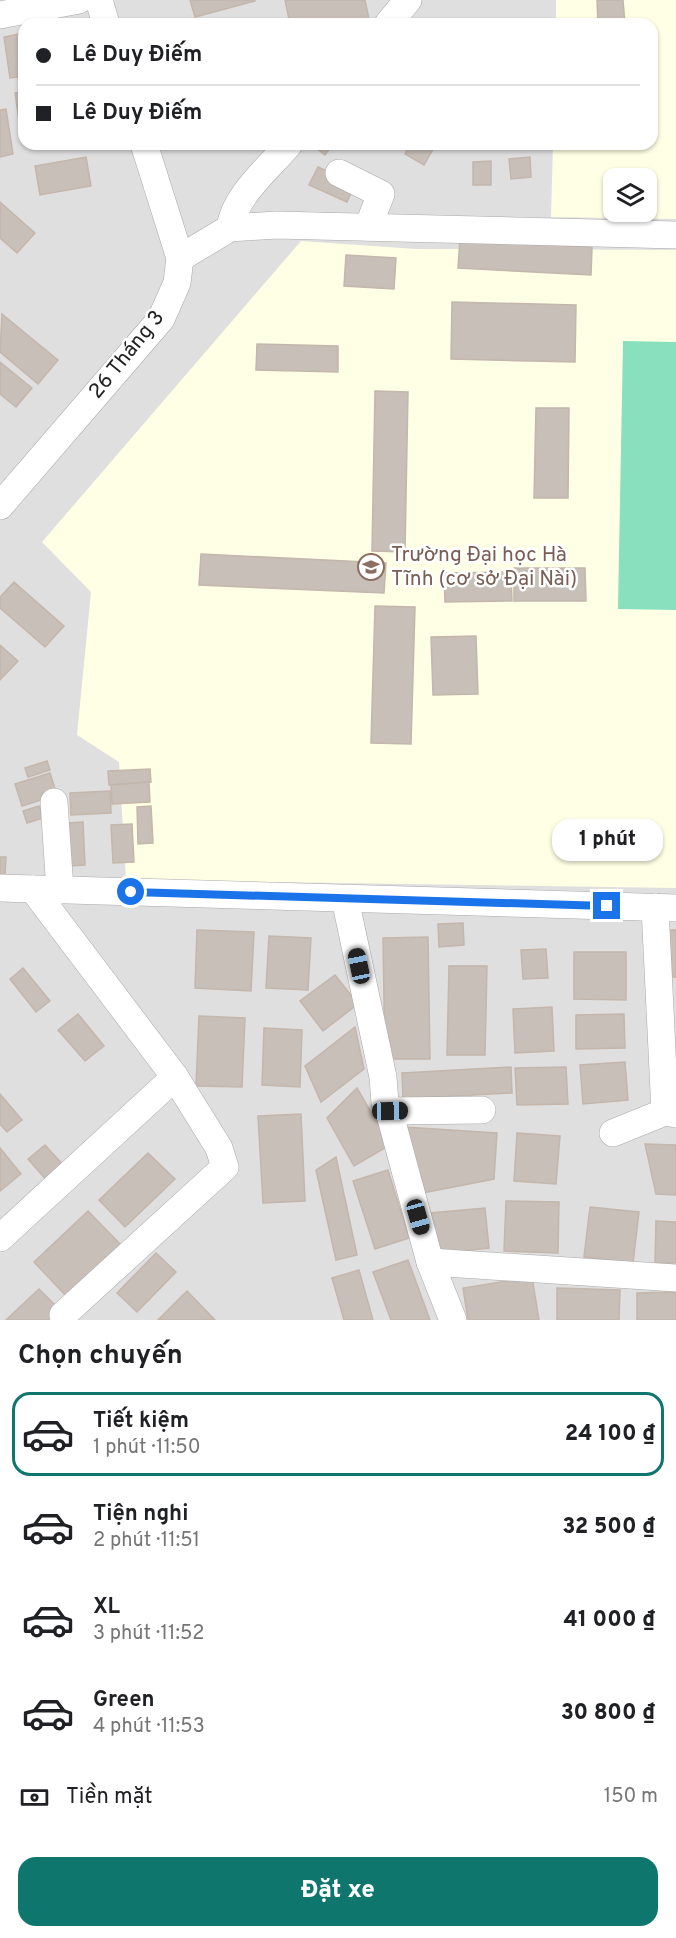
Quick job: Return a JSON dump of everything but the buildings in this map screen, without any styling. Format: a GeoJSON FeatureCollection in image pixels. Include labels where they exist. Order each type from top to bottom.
{"type":"FeatureCollection","features":[{"type":"Feature","properties":{"kind":"street"},"geometry":{"type":"LineString","coordinates":[[0,15],[79,0]]}},
{"type":"Feature","properties":{"kind":"street"},"geometry":{"type":"LineString","coordinates":[[99,0],[104,18]]}},
{"type":"Feature","properties":{"kind":"street"},"geometry":{"type":"LineString","coordinates":[[393,18],[408,0]]}},
{"type":"Feature","properties":{"kind":"street","name":"26 Tháng 3"},"geometry":{"type":"LineString","coordinates":[[2,501],[161,319],[177,283],[180,258],[146,150]]}},
{"type":"Feature","properties":{"kind":"street"},"geometry":{"type":"LineString","coordinates":[[230,228],[232,214],[284,150]]}},
{"type":"Feature","properties":{"kind":"street"},"geometry":{"type":"LineString","coordinates":[[339,173],[381,194],[368,227]]}},
{"type":"Feature","properties":{"kind":"street"},"geometry":{"type":"LineString","coordinates":[[180,258],[230,228],[276,225],[676,234]]}},
{"type":"Feature","properties":{"kind":"street"},"geometry":{"type":"LineString","coordinates":[[54,802],[60,890]]}},
{"type":"Feature","properties":{"kind":"street"},"geometry":{"type":"LineString","coordinates":[[0,888],[666,907],[671,1113],[613,1133]]}},
{"type":"Feature","properties":{"kind":"street"},"geometry":{"type":"LineString","coordinates":[[33,889],[175,1077],[219,1148],[225,1167],[63,1315]]}},
{"type":"Feature","properties":{"kind":"street"},"geometry":{"type":"LineString","coordinates":[[345,899],[383,1077],[385,1103],[390,1111],[430,1262],[453,1320]]}},
{"type":"Feature","properties":{"kind":"street"},"geometry":{"type":"LineString","coordinates":[[0,1238],[175,1077]]}},
{"type":"Feature","properties":{"kind":"street"},"geometry":{"type":"LineString","coordinates":[[390,1111],[482,1110]]}},
{"type":"Feature","properties":{"kind":"street"},"geometry":{"type":"LineString","coordinates":[[430,1262],[676,1278]]}},
{"type":"Feature","properties":{"kind":"shaded area"},"geometry":{"type":"Polygon","coordinates":[[[0,0],[676,0],[676,1320],[0,1320],[0,0]]]}},
{"type":"Feature","properties":{"kind":"shaded area"},"geometry":{"type":"Polygon","coordinates":[[[556,0],[676,0],[676,219],[657,219],[657,168],[603,168],[603,218],[551,217],[553,150],[658,150],[658,18],[556,18],[556,0]]]}},
{"type":"Feature","properties":{"kind":"shaded area","name":"Trường Đại học Hà Tĩnh (cơ sở Đại Nài)"},"geometry":{"type":"Polygon","coordinates":[[[301,241],[416,249],[676,250],[676,888],[126,880],[119,762],[77,735],[91,592],[42,542],[301,241]]]}},
{"type":"Feature","properties":{"kind":"green space"},"geometry":{"type":"Polygon","coordinates":[[[623,341],[676,342],[676,610],[618,609],[623,341]]]}},
{"type":"Feature","properties":{"kind":"place","name":"Trường Đại học Hà Tĩnh (cơ sở Đại Nài)"},"geometry":{"type":"Point","coordinates":[371,567]}},
{"type":"Feature","properties":{"kind":"route"},"geometry":{"type":"LineString","coordinates":[[131,892],[607,906]]}}]}
